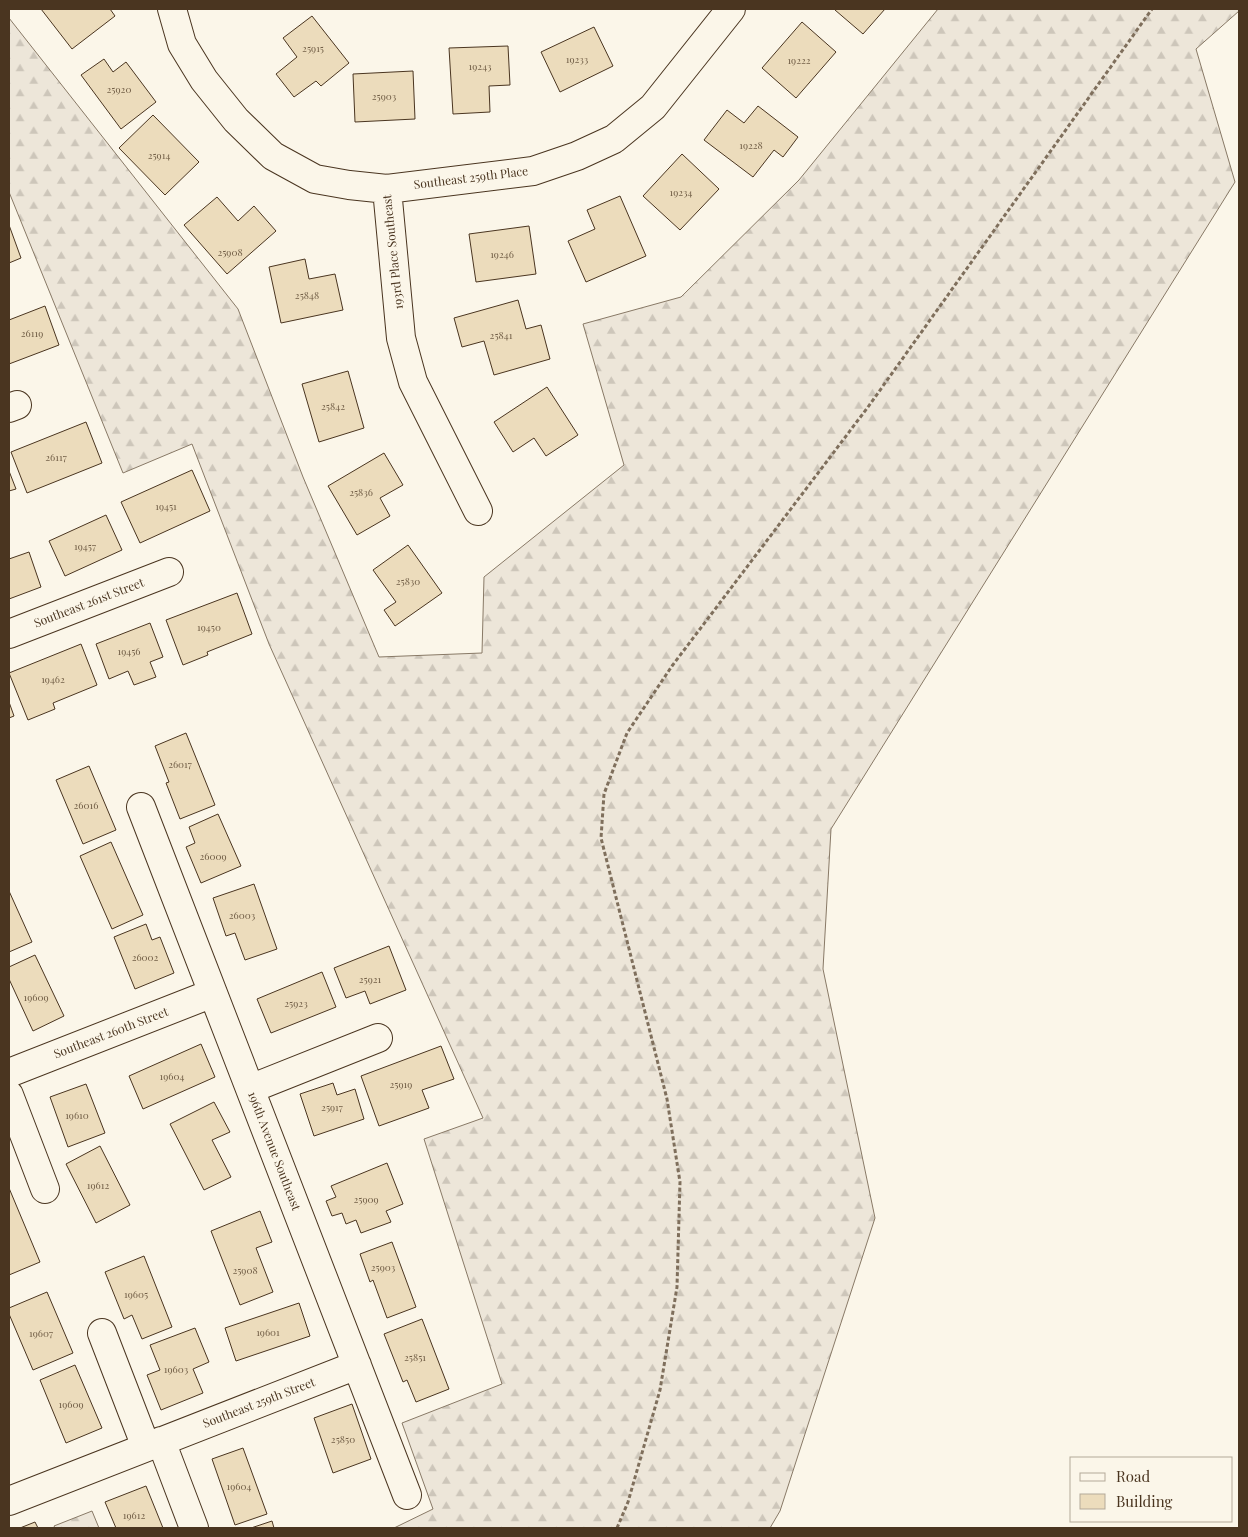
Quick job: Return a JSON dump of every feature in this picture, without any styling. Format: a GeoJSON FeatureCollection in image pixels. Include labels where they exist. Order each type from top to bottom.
{"type":"FeatureCollection","features":[{"type":"Feature","properties":{"kind":"street","name":"193rd Place Southeast"},"geometry":{"type":"LineString","coordinates":[[172,9],[182,44],[204,80],[236,120],[273,156],[315,179],[387,189],[401,338],[413,382],[478,511]]}},
{"type":"Feature","properties":{"kind":"street","name":"Southeast 259th Place"},"geometry":{"type":"LineString","coordinates":[[387,189],[532,171],[577,156],[614,139],[653,107],[731,9]]}},
{"type":"Feature","properties":{"kind":"street","name":"Southeast 261st Street"},"geometry":{"type":"LineString","coordinates":[[9,634],[169,572]]}},
{"type":"Feature","properties":{"kind":"street","name":"196th Avenue Southeast"},"geometry":{"type":"LineString","coordinates":[[141,807],[407,1495]]}},
{"type":"Feature","properties":{"kind":"street","name":"Southeast 260th Street"},"geometry":{"type":"LineString","coordinates":[[9,1073],[213,993]]}},
{"type":"Feature","properties":{"kind":"street"},"geometry":{"type":"LineString","coordinates":[[250,1089],[378,1038]]}},
{"type":"Feature","properties":{"kind":"street"},"geometry":{"type":"LineString","coordinates":[[9,1094],[45,1189]]}},
{"type":"Feature","properties":{"kind":"street"},"geometry":{"type":"LineString","coordinates":[[102,1333],[194,1528]]}},
{"type":"Feature","properties":{"kind":"street","name":"Southeast 259th Street"},"geometry":{"type":"LineString","coordinates":[[9,1500],[357,1365]]}},
{"type":"Feature","properties":{"kind":"path"},"geometry":{"type":"LineString","coordinates":[[617,1528],[628,1502],[660,1390],[677,1286],[680,1182],[668,1099],[601,838],[604,794],[627,734],[672,666],[868,407],[1152,9]]}},
{"type":"Feature","properties":{"kind":"green space"},"geometry":{"type":"Polygon","coordinates":[[[938,9],[1239,9],[1196,49],[1235,182],[831,829],[823,969],[875,1218],[780,1511],[770,1528],[394,1528],[433,1509],[402,1423],[502,1384],[424,1139],[483,1118],[269,644],[192,444],[123,473],[9,192],[9,18],[238,309],[303,477],[379,657],[482,653],[484,577],[624,465],[583,324],[681,297],[799,180],[938,9]]]}},
{"type":"Feature","properties":{"kind":"green space"},"geometry":{"type":"Polygon","coordinates":[[[92,1511],[99,1528],[55,1528],[54,1526],[92,1511]]]}},
{"type":"Feature","properties":{"kind":"building"},"geometry":{"type":"Polygon","coordinates":[[[41,9],[110,9],[115,16],[72,49],[41,9]]]}},
{"type":"Feature","properties":{"kind":"building"},"geometry":{"type":"Polygon","coordinates":[[[836,9],[885,9],[863,34],[836,9]]]}},
{"type":"Feature","properties":{"kind":"building"},"geometry":{"type":"Polygon","coordinates":[[[312,16],[349,63],[321,86],[316,81],[294,97],[276,74],[297,57],[283,38],[312,16]]]}},
{"type":"Feature","properties":{"kind":"building"},"geometry":{"type":"Polygon","coordinates":[[[802,22],[836,52],[796,98],[762,68],[802,22]]]}},
{"type":"Feature","properties":{"kind":"building"},"geometry":{"type":"Polygon","coordinates":[[[594,27],[613,66],[560,92],[541,52],[594,27]]]}},
{"type":"Feature","properties":{"kind":"building"},"geometry":{"type":"Polygon","coordinates":[[[508,46],[510,85],[489,86],[490,112],[453,114],[449,48],[508,46]]]}},
{"type":"Feature","properties":{"kind":"building"},"geometry":{"type":"Polygon","coordinates":[[[104,59],[113,72],[126,62],[156,102],[121,129],[81,75],[104,59]]]}},
{"type":"Feature","properties":{"kind":"building"},"geometry":{"type":"Polygon","coordinates":[[[413,71],[415,119],[355,122],[353,74],[413,71]]]}},
{"type":"Feature","properties":{"kind":"building"},"geometry":{"type":"Polygon","coordinates":[[[758,106],[798,137],[783,157],[774,150],[753,177],[704,140],[727,110],[744,123],[758,106]]]}},
{"type":"Feature","properties":{"kind":"building"},"geometry":{"type":"Polygon","coordinates":[[[153,115],[199,162],[165,195],[119,148],[153,115]]]}},
{"type":"Feature","properties":{"kind":"building"},"geometry":{"type":"Polygon","coordinates":[[[682,154],[719,189],[680,230],[643,196],[682,154]]]}},
{"type":"Feature","properties":{"kind":"building"},"geometry":{"type":"Polygon","coordinates":[[[620,196],[646,256],[586,282],[568,241],[595,229],[587,210],[620,196]]]}},
{"type":"Feature","properties":{"kind":"building"},"geometry":{"type":"Polygon","coordinates":[[[217,197],[238,221],[254,206],[276,231],[227,274],[184,225],[217,197]]]}},
{"type":"Feature","properties":{"kind":"building"},"geometry":{"type":"Polygon","coordinates":[[[9,225],[21,258],[9,263],[9,225]]]}},
{"type":"Feature","properties":{"kind":"building"},"geometry":{"type":"Polygon","coordinates":[[[529,226],[536,274],[476,282],[469,234],[529,226]]]}},
{"type":"Feature","properties":{"kind":"building"},"geometry":{"type":"Polygon","coordinates":[[[305,259],[309,279],[335,274],[343,310],[281,323],[269,267],[305,259]]]}},
{"type":"Feature","properties":{"kind":"building"},"geometry":{"type":"Polygon","coordinates":[[[518,300],[526,329],[541,325],[550,359],[494,375],[484,341],[462,347],[454,318],[518,300]]]}},
{"type":"Feature","properties":{"kind":"building"},"geometry":{"type":"Polygon","coordinates":[[[45,306],[59,345],[9,364],[9,320],[45,306]]]}},
{"type":"Feature","properties":{"kind":"building"},"geometry":{"type":"Polygon","coordinates":[[[348,371],[364,428],[319,442],[302,384],[348,371]]]}},
{"type":"Feature","properties":{"kind":"building"},"geometry":{"type":"Polygon","coordinates":[[[547,387],[578,435],[546,456],[534,438],[513,452],[494,422],[547,387]]]}},
{"type":"Feature","properties":{"kind":"building"},"geometry":{"type":"Polygon","coordinates":[[[86,422],[102,463],[27,493],[11,452],[86,422]]]}},
{"type":"Feature","properties":{"kind":"building"},"geometry":{"type":"Polygon","coordinates":[[[384,453],[403,485],[380,498],[390,516],[357,535],[328,486],[384,453]]]}},
{"type":"Feature","properties":{"kind":"building"},"geometry":{"type":"Polygon","coordinates":[[[192,470],[210,511],[140,543],[121,502],[192,470]]]}},
{"type":"Feature","properties":{"kind":"building"},"geometry":{"type":"Polygon","coordinates":[[[9,471],[16,489],[9,491],[9,471]]]}},
{"type":"Feature","properties":{"kind":"building"},"geometry":{"type":"Polygon","coordinates":[[[106,515],[122,550],[65,576],[49,541],[106,515]]]}},
{"type":"Feature","properties":{"kind":"building"},"geometry":{"type":"Polygon","coordinates":[[[408,545],[442,593],[395,626],[384,610],[396,602],[373,570],[408,545]]]}},
{"type":"Feature","properties":{"kind":"building"},"geometry":{"type":"Polygon","coordinates":[[[29,552],[41,587],[9,599],[9,559],[29,552]]]}},
{"type":"Feature","properties":{"kind":"building"},"geometry":{"type":"Polygon","coordinates":[[[237,593],[252,634],[207,652],[208,655],[183,665],[166,620],[237,593]]]}},
{"type":"Feature","properties":{"kind":"building"},"geometry":{"type":"Polygon","coordinates":[[[150,623],[163,657],[150,662],[156,677],[134,685],[128,671],[109,679],[96,644],[150,623]]]}},
{"type":"Feature","properties":{"kind":"building"},"geometry":{"type":"Polygon","coordinates":[[[81,644],[97,685],[53,703],[55,709],[28,720],[9,673],[81,644]]]}},
{"type":"Feature","properties":{"kind":"building"},"geometry":{"type":"Polygon","coordinates":[[[9,702],[14,716],[9,718],[9,702]]]}},
{"type":"Feature","properties":{"kind":"building"},"geometry":{"type":"Polygon","coordinates":[[[186,733],[215,805],[180,819],[166,783],[169,782],[155,746],[186,733]]]}},
{"type":"Feature","properties":{"kind":"building"},"geometry":{"type":"Polygon","coordinates":[[[89,766],[116,830],[83,844],[56,780],[89,766]]]}},
{"type":"Feature","properties":{"kind":"building"},"geometry":{"type":"Polygon","coordinates":[[[218,814],[241,866],[201,883],[186,847],[195,843],[189,827],[218,814]]]}},
{"type":"Feature","properties":{"kind":"building"},"geometry":{"type":"Polygon","coordinates":[[[111,842],[143,915],[112,929],[80,856],[111,842]]]}},
{"type":"Feature","properties":{"kind":"building"},"geometry":{"type":"Polygon","coordinates":[[[254,884],[277,949],[245,960],[235,933],[226,936],[213,898],[254,884]]]}},
{"type":"Feature","properties":{"kind":"building"},"geometry":{"type":"Polygon","coordinates":[[[9,891],[32,942],[9,952],[9,891]]]}},
{"type":"Feature","properties":{"kind":"building"},"geometry":{"type":"Polygon","coordinates":[[[146,924],[152,940],[160,937],[174,973],[135,989],[114,937],[146,924]]]}},
{"type":"Feature","properties":{"kind":"building"},"geometry":{"type":"Polygon","coordinates":[[[389,946],[406,990],[370,1004],[365,991],[346,998],[334,968],[389,946]]]}},
{"type":"Feature","properties":{"kind":"building"},"geometry":{"type":"Polygon","coordinates":[[[35,955],[64,1016],[33,1031],[9,979],[9,967],[35,955]]]}},
{"type":"Feature","properties":{"kind":"building"},"geometry":{"type":"Polygon","coordinates":[[[322,972],[336,1007],[271,1033],[257,999],[322,972]]]}},
{"type":"Feature","properties":{"kind":"building"},"geometry":{"type":"Polygon","coordinates":[[[201,1044],[215,1077],[143,1109],[129,1076],[201,1044]]]}},
{"type":"Feature","properties":{"kind":"building"},"geometry":{"type":"Polygon","coordinates":[[[441,1046],[454,1079],[422,1090],[429,1108],[379,1126],[361,1076],[441,1046]]]}},
{"type":"Feature","properties":{"kind":"building"},"geometry":{"type":"Polygon","coordinates":[[[333,1083],[337,1095],[355,1089],[364,1119],[314,1136],[300,1094],[333,1083]]]}},
{"type":"Feature","properties":{"kind":"building"},"geometry":{"type":"Polygon","coordinates":[[[86,1084],[105,1133],[68,1147],[50,1097],[86,1084]]]}},
{"type":"Feature","properties":{"kind":"building"},"geometry":{"type":"Polygon","coordinates":[[[214,1102],[230,1132],[212,1140],[231,1177],[204,1190],[170,1124],[214,1102]]]}},
{"type":"Feature","properties":{"kind":"building"},"geometry":{"type":"Polygon","coordinates":[[[100,1146],[130,1205],[96,1223],[66,1164],[100,1146]]]}},
{"type":"Feature","properties":{"kind":"building"},"geometry":{"type":"Polygon","coordinates":[[[387,1163],[403,1204],[386,1211],[391,1222],[361,1233],[356,1220],[346,1224],[342,1213],[332,1216],[326,1201],[336,1197],[331,1186],[387,1163]]]}},
{"type":"Feature","properties":{"kind":"building"},"geometry":{"type":"Polygon","coordinates":[[[9,1188],[40,1262],[9,1275],[9,1188]]]}},
{"type":"Feature","properties":{"kind":"building"},"geometry":{"type":"Polygon","coordinates":[[[260,1211],[272,1242],[256,1248],[273,1292],[240,1305],[211,1231],[260,1211]]]}},
{"type":"Feature","properties":{"kind":"building"},"geometry":{"type":"Polygon","coordinates":[[[392,1242],[416,1307],[387,1318],[373,1280],[370,1282],[360,1254],[392,1242]]]}},
{"type":"Feature","properties":{"kind":"building"},"geometry":{"type":"Polygon","coordinates":[[[144,1256],[172,1327],[142,1339],[132,1315],[124,1319],[105,1272],[144,1256]]]}},
{"type":"Feature","properties":{"kind":"building"},"geometry":{"type":"Polygon","coordinates":[[[47,1292],[73,1353],[33,1370],[9,1314],[9,1308],[47,1292]]]}},
{"type":"Feature","properties":{"kind":"building"},"geometry":{"type":"Polygon","coordinates":[[[299,1303],[310,1336],[236,1361],[225,1328],[299,1303]]]}},
{"type":"Feature","properties":{"kind":"building"},"geometry":{"type":"Polygon","coordinates":[[[422,1319],[449,1389],[416,1402],[407,1380],[403,1382],[384,1334],[422,1319]]]}},
{"type":"Feature","properties":{"kind":"building"},"geometry":{"type":"Polygon","coordinates":[[[195,1328],[209,1362],[193,1369],[203,1393],[161,1410],[147,1375],[160,1370],[150,1345],[195,1328]]]}},
{"type":"Feature","properties":{"kind":"building"},"geometry":{"type":"Polygon","coordinates":[[[75,1365],[102,1428],[66,1443],[40,1380],[75,1365]]]}},
{"type":"Feature","properties":{"kind":"building"},"geometry":{"type":"Polygon","coordinates":[[[352,1404],[371,1459],[333,1473],[314,1418],[352,1404]]]}},
{"type":"Feature","properties":{"kind":"building"},"geometry":{"type":"Polygon","coordinates":[[[243,1448],[267,1514],[235,1525],[212,1459],[243,1448]]]}},
{"type":"Feature","properties":{"kind":"building"},"geometry":{"type":"Polygon","coordinates":[[[146,1486],[163,1528],[116,1528],[105,1502],[146,1486]]]}},
{"type":"Feature","properties":{"kind":"building"},"geometry":{"type":"Polygon","coordinates":[[[272,1521],[274,1528],[251,1528],[272,1521]]]}},
{"type":"Feature","properties":{"kind":"building"},"geometry":{"type":"Polygon","coordinates":[[[35,1522],[38,1528],[20,1528],[35,1522]]]}}]}
